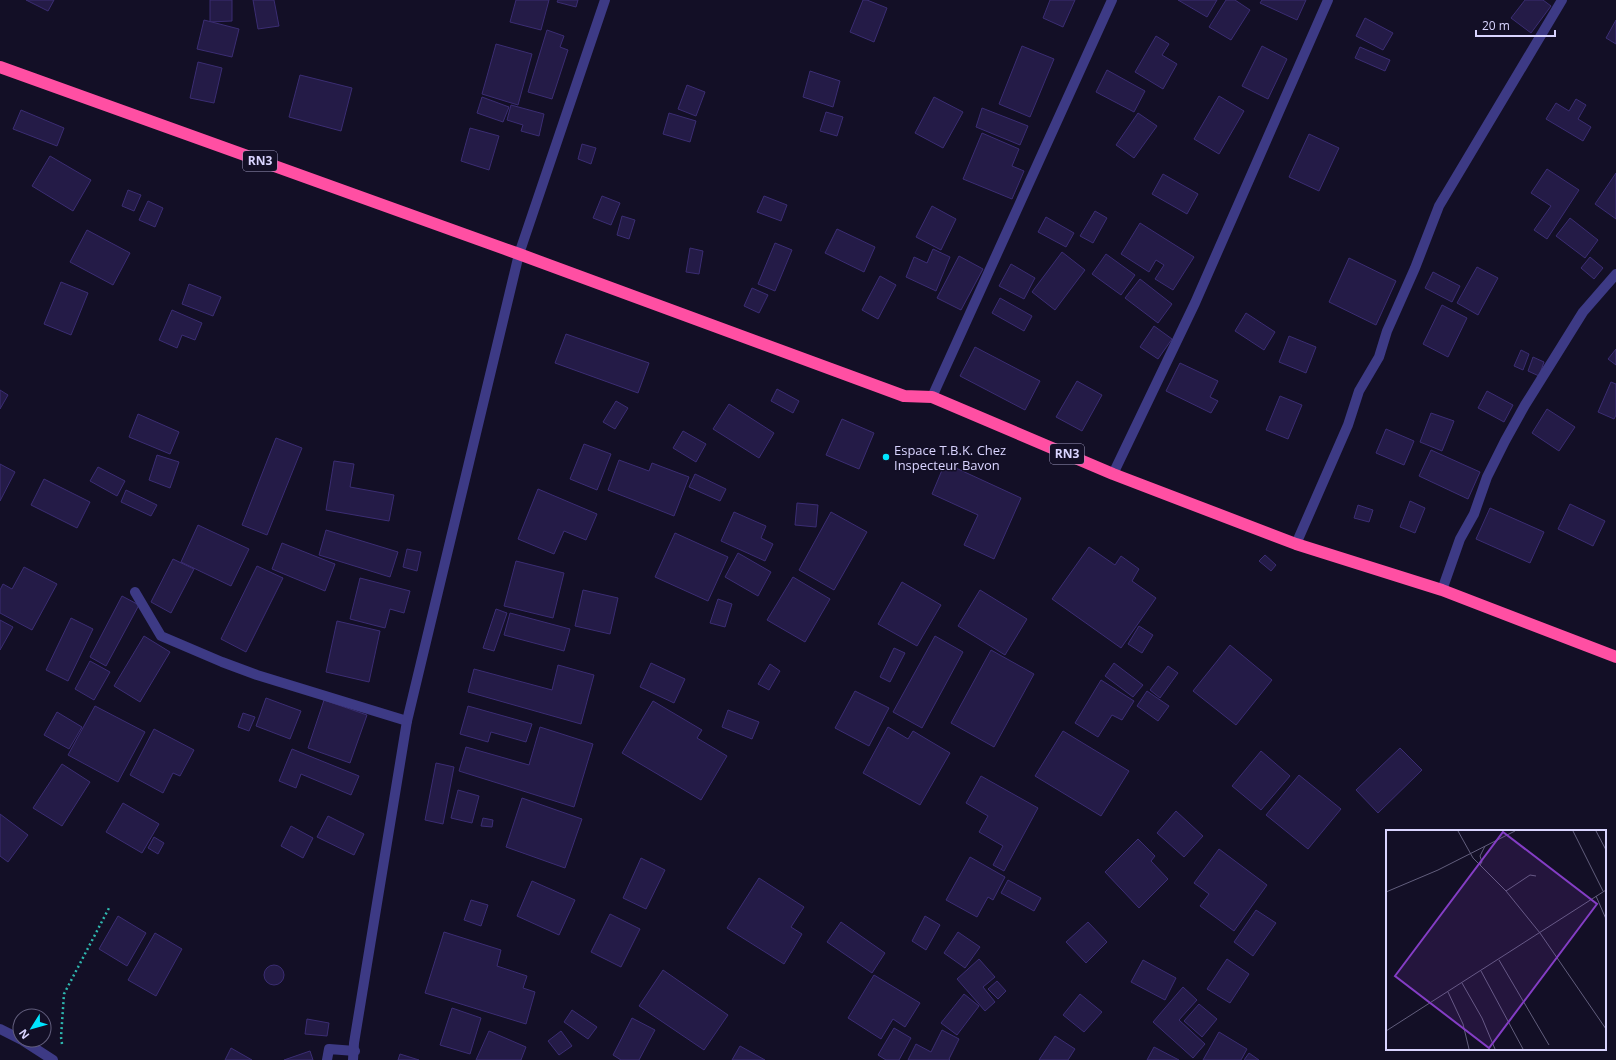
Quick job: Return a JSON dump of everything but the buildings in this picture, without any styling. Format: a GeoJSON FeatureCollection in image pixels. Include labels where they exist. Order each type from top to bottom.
{"type":"FeatureCollection","features":[{"type":"Feature","properties":{"kind":"highway","name":"RN3"},"geometry":{"type":"LineString","coordinates":[[0,68],[519,254],[904,396],[932,397],[1113,474],[1296,544],[1442,590],[1616,657]]}},
{"type":"Feature","properties":{"kind":"street"},"geometry":{"type":"LineString","coordinates":[[327,1060],[329,1049],[354,1056],[354,1043],[407,721],[519,254],[604,0]]}},
{"type":"Feature","properties":{"kind":"street"},"geometry":{"type":"LineString","coordinates":[[932,397],[1112,0]]}},
{"type":"Feature","properties":{"kind":"street"},"geometry":{"type":"LineString","coordinates":[[1113,474],[1195,303],[1328,0]]}},
{"type":"Feature","properties":{"kind":"street"},"geometry":{"type":"LineString","coordinates":[[1296,544],[1348,425],[1359,391],[1379,357],[1387,331],[1415,268],[1439,206],[1562,0]]}},
{"type":"Feature","properties":{"kind":"street"},"geometry":{"type":"LineString","coordinates":[[1442,590],[1460,539],[1474,514],[1487,477],[1505,441],[1525,405],[1583,312],[1616,274]]}},
{"type":"Feature","properties":{"kind":"street"},"geometry":{"type":"LineString","coordinates":[[135,592],[161,636],[257,675],[407,721]]}},
{"type":"Feature","properties":{"kind":"street"},"geometry":{"type":"LineString","coordinates":[[0,1029],[12,1035]]}},
{"type":"Feature","properties":{"kind":"street"},"geometry":{"type":"LineString","coordinates":[[34,1048],[53,1060]]}},
{"type":"Feature","properties":{"kind":"path"},"geometry":{"type":"LineString","coordinates":[[62,1045],[61,1037],[64,994],[109,908]]}},
{"type":"Feature","properties":{"kind":"place","name":"Espace T.B.K. Chez Inspecteur Bavon"},"geometry":{"type":"Point","coordinates":[886,457]}}]}
